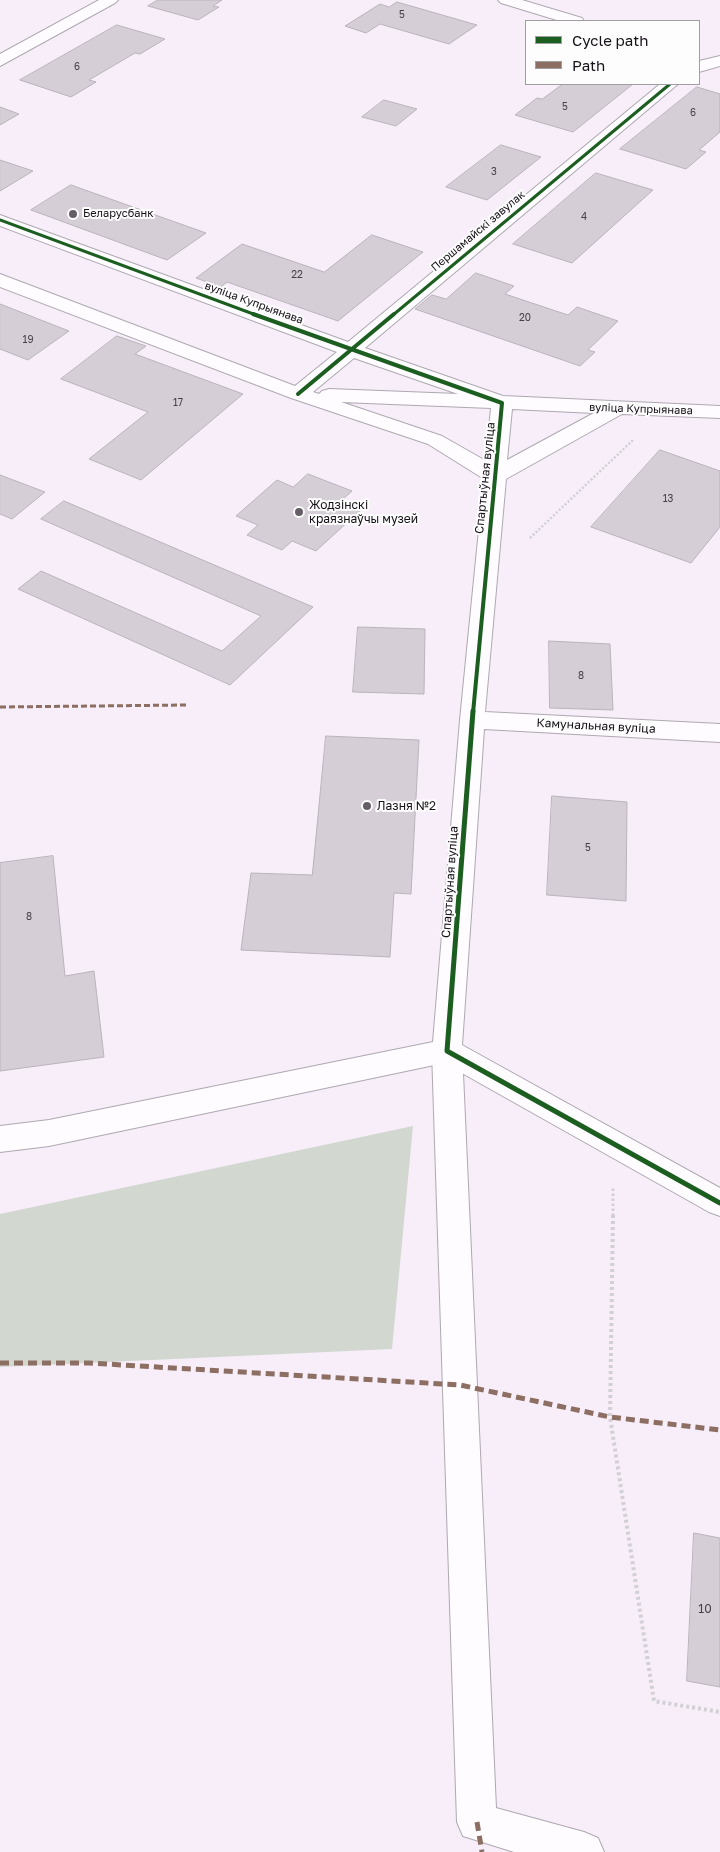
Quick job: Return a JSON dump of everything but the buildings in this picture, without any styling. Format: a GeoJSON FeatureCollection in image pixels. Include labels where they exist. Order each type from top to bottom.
{"type":"FeatureCollection","features":[{"type":"Feature","properties":{"kind":"street"},"geometry":{"type":"LineString","coordinates":[[0,61],[110,0]]}},
{"type":"Feature","properties":{"kind":"street"},"geometry":{"type":"LineString","coordinates":[[506,0],[573,20]]}},
{"type":"Feature","properties":{"kind":"street","name":"Першамайскі завулак"},"geometry":{"type":"LineString","coordinates":[[298,394],[669,85]]}},
{"type":"Feature","properties":{"kind":"street","name":"вуліца Купрыянава"},"geometry":{"type":"LineString","coordinates":[[0,220],[351,350],[502,402]]}},
{"type":"Feature","properties":{"kind":"street","name":"вуліца Купрыянава"},"geometry":{"type":"LineString","coordinates":[[0,280],[298,394],[435,440],[495,476]]}},
{"type":"Feature","properties":{"kind":"street","name":"вуліца Купрыянава"},"geometry":{"type":"LineString","coordinates":[[298,394],[720,412]]}},
{"type":"Feature","properties":{"kind":"street","name":"Спартыўная вуліца"},"geometry":{"type":"LineString","coordinates":[[502,402],[472,720],[447,1051],[477,1822],[584,1852]]}},
{"type":"Feature","properties":{"kind":"street","name":"Спартыўная вуліца"},"geometry":{"type":"LineString","coordinates":[[495,476],[618,408]]}},
{"type":"Feature","properties":{"kind":"street","name":"Камунальная вуліца"},"geometry":{"type":"LineString","coordinates":[[472,720],[720,733]]}},
{"type":"Feature","properties":{"kind":"street"},"geometry":{"type":"LineString","coordinates":[[0,1139],[49,1133],[447,1051],[720,1203]]}},
{"type":"Feature","properties":{"kind":"path"},"geometry":{"type":"LineString","coordinates":[[530,538],[638,436]]}},
{"type":"Feature","properties":{"kind":"path"},"geometry":{"type":"LineString","coordinates":[[614,1144],[610,1417],[654,1701],[720,1712]]}},
{"type":"Feature","properties":{"kind":"shaded area"},"geometry":{"type":"Polygon","coordinates":[[[413,1126],[392,1349],[0,1367],[0,1214],[413,1126]]]}},
{"type":"Feature","properties":{"kind":"marked path"},"geometry":{"type":"LineString","coordinates":[[0,707],[188,705]]}},
{"type":"Feature","properties":{"kind":"marked path"},"geometry":{"type":"LineString","coordinates":[[0,1363],[89,1363],[460,1385],[610,1417],[720,1430]]}},
{"type":"Feature","properties":{"kind":"marked path"},"geometry":{"type":"LineString","coordinates":[[477,1822],[482,1852]]}},
{"type":"Feature","properties":{"kind":"cycle path"},"geometry":{"type":"LineString","coordinates":[[298,394],[669,85]]}},
{"type":"Feature","properties":{"kind":"cycle path"},"geometry":{"type":"LineString","coordinates":[[0,220],[351,350],[502,403],[472,720],[447,1051],[720,1203]]}},
{"type":"Feature","properties":{"kind":"place","name":"Беларусбанк"},"geometry":{"type":"Point","coordinates":[73,214]}},
{"type":"Feature","properties":{"kind":"place","name":"Жодзінскі краязнаўчы музей"},"geometry":{"type":"Point","coordinates":[299,512]}},
{"type":"Feature","properties":{"kind":"place","name":"Лазня №2"},"geometry":{"type":"Point","coordinates":[367,806]}}]}
